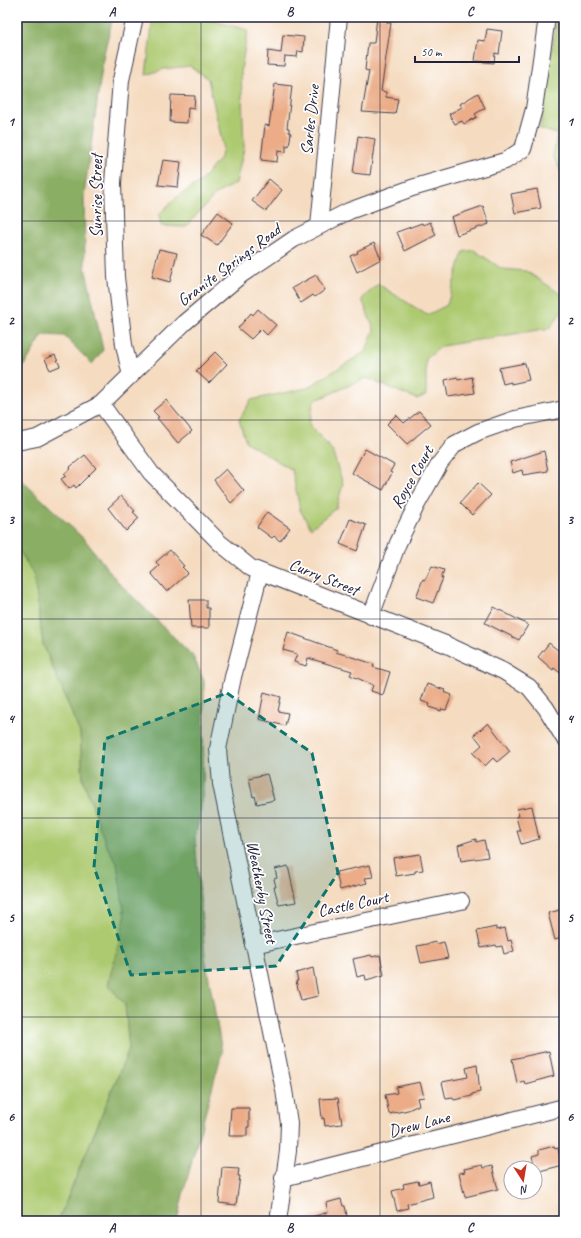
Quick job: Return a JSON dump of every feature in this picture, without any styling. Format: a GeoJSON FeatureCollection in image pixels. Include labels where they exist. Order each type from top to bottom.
{"type":"FeatureCollection","features":[{"type":"Feature","properties":{"kind":"street","name":"Sunrise Street"},"geometry":{"type":"LineString","coordinates":[[131,376],[124,345],[116,276],[113,184],[121,80],[135,17]]}},
{"type":"Feature","properties":{"kind":"street","name":"Sarles Drive"},"geometry":{"type":"LineString","coordinates":[[319,226],[339,17]]}},
{"type":"Feature","properties":{"kind":"street","name":"Granite Springs Road"},"geometry":{"type":"LineString","coordinates":[[17,442],[37,438],[101,404],[184,323],[241,275],[294,239],[349,211],[412,188],[505,161],[523,149],[534,109],[547,17]]}},
{"type":"Feature","properties":{"kind":"street","name":"Curry Street"},"geometry":{"type":"LineString","coordinates":[[101,404],[150,473],[220,543],[251,568],[370,616],[445,644],[503,671],[529,686],[546,708],[564,738]]}},
{"type":"Feature","properties":{"kind":"street","name":"Royce Court"},"geometry":{"type":"LineString","coordinates":[[370,616],[398,543],[417,504],[440,463],[455,444],[478,432],[515,419],[564,409]]}},
{"type":"Feature","properties":{"kind":"street","name":"Weatherby Street"},"geometry":{"type":"LineString","coordinates":[[260,572],[233,677],[218,749],[220,784],[284,1090],[288,1116],[288,1151],[278,1221]]}},
{"type":"Feature","properties":{"kind":"street","name":"Castle Court"},"geometry":{"type":"LineString","coordinates":[[253,945],[461,901]]}},
{"type":"Feature","properties":{"kind":"street","name":"Drew Lane"},"geometry":{"type":"LineString","coordinates":[[283,1178],[564,1107]]}},
{"type":"Feature","properties":{"kind":"highlighted area"},"geometry":{"type":"Polygon","coordinates":[[[227,693],[312,753],[338,873],[276,966],[131,975],[94,867],[105,739],[227,693]]]}},
{"type":"Feature","properties":{"kind":"green space"},"geometry":{"type":"Polygon","coordinates":[[[17,17],[113,17],[104,53],[84,195],[85,266],[103,350],[92,364],[64,336],[43,335],[17,377],[17,17]]]}},
{"type":"Feature","properties":{"kind":"green space"},"geometry":{"type":"Polygon","coordinates":[[[153,17],[198,17],[248,30],[241,70],[244,148],[236,183],[216,194],[186,227],[161,226],[159,215],[174,199],[201,181],[221,157],[223,146],[208,79],[190,66],[164,69],[146,75],[153,17]]]}},
{"type":"Feature","properties":{"kind":"green space"},"geometry":{"type":"Polygon","coordinates":[[[557,17],[564,17],[564,178],[553,156],[557,134],[540,129],[557,17]]]}},
{"type":"Feature","properties":{"kind":"green space"},"geometry":{"type":"Polygon","coordinates":[[[474,250],[502,269],[526,271],[564,296],[564,308],[550,328],[442,346],[426,359],[426,395],[417,399],[366,378],[314,401],[309,424],[332,450],[343,484],[336,508],[311,528],[300,510],[292,470],[246,442],[239,420],[251,400],[307,388],[366,351],[374,330],[362,299],[378,284],[427,315],[447,305],[463,252],[474,250]]]}},
{"type":"Feature","properties":{"kind":"green space"},"geometry":{"type":"Polygon","coordinates":[[[17,476],[85,540],[118,582],[193,656],[204,681],[203,798],[195,838],[205,956],[222,1052],[184,1190],[177,1221],[58,1221],[129,1049],[125,1004],[108,985],[125,918],[117,863],[106,845],[83,779],[80,733],[43,644],[34,576],[17,546],[17,476]]]}},
{"type":"Feature","properties":{"kind":"green space"},"geometry":{"type":"Polygon","coordinates":[[[17,546],[34,576],[43,644],[80,733],[83,779],[106,845],[117,863],[125,918],[108,985],[125,1004],[129,1049],[58,1221],[17,1221],[17,546]]]}},
{"type":"Feature","properties":{"kind":"building"},"geometry":{"type":"Polygon","coordinates":[[[377,17],[388,17],[387,23],[391,23],[381,91],[386,92],[386,97],[398,99],[395,114],[362,112],[369,71],[365,70],[368,43],[374,43],[377,17]]]}},
{"type":"Feature","properties":{"kind":"building"},"geometry":{"type":"Polygon","coordinates":[[[487,29],[502,31],[499,54],[495,53],[494,63],[475,61],[478,40],[485,41],[487,29]]]}},
{"type":"Feature","properties":{"kind":"building"},"geometry":{"type":"Polygon","coordinates":[[[283,35],[304,37],[303,52],[298,51],[297,57],[285,56],[284,66],[267,65],[268,51],[281,53],[283,35]]]}},
{"type":"Feature","properties":{"kind":"building"},"geometry":{"type":"Polygon","coordinates":[[[275,84],[292,86],[287,128],[289,128],[289,132],[291,133],[289,146],[286,145],[286,152],[278,151],[277,162],[261,160],[265,125],[269,126],[275,84]]]}},
{"type":"Feature","properties":{"kind":"building"},"geometry":{"type":"Polygon","coordinates":[[[478,93],[485,108],[475,114],[477,117],[464,124],[462,121],[455,124],[449,114],[462,107],[460,104],[478,93]]]}},
{"type":"Feature","properties":{"kind":"building"},"geometry":{"type":"Polygon","coordinates":[[[171,95],[195,96],[194,108],[188,107],[187,123],[170,122],[171,95]]]}},
{"type":"Feature","properties":{"kind":"building"},"geometry":{"type":"Polygon","coordinates":[[[358,136],[375,139],[370,175],[353,173],[358,136]]]}},
{"type":"Feature","properties":{"kind":"building"},"geometry":{"type":"Polygon","coordinates":[[[163,160],[181,162],[178,187],[158,185],[163,160]]]}},
{"type":"Feature","properties":{"kind":"building"},"geometry":{"type":"Polygon","coordinates":[[[269,179],[282,190],[266,211],[252,201],[269,179]]]}},
{"type":"Feature","properties":{"kind":"building"},"geometry":{"type":"Polygon","coordinates":[[[537,189],[541,208],[515,213],[511,194],[537,189]]]}},
{"type":"Feature","properties":{"kind":"building"},"geometry":{"type":"Polygon","coordinates":[[[483,206],[489,224],[457,235],[451,217],[483,206]]]}},
{"type":"Feature","properties":{"kind":"building"},"geometry":{"type":"Polygon","coordinates":[[[218,212],[233,223],[217,245],[201,235],[218,212]]]}},
{"type":"Feature","properties":{"kind":"building"},"geometry":{"type":"Polygon","coordinates":[[[430,222],[436,235],[405,251],[397,232],[422,223],[423,225],[430,222]]]}},
{"type":"Feature","properties":{"kind":"building"},"geometry":{"type":"Polygon","coordinates":[[[374,243],[381,259],[357,272],[350,256],[374,243]]]}},
{"type":"Feature","properties":{"kind":"building"},"geometry":{"type":"Polygon","coordinates":[[[159,249],[177,253],[170,282],[152,277],[159,249]]]}},
{"type":"Feature","properties":{"kind":"building"},"geometry":{"type":"Polygon","coordinates":[[[316,275],[325,290],[315,297],[313,295],[301,303],[292,288],[316,275]]]}},
{"type":"Feature","properties":{"kind":"building"},"geometry":{"type":"Polygon","coordinates":[[[258,309],[276,325],[267,335],[261,329],[251,339],[238,328],[251,313],[253,315],[258,309]]]}},
{"type":"Feature","properties":{"kind":"building"},"geometry":{"type":"Polygon","coordinates":[[[215,352],[227,364],[209,383],[196,371],[215,352]]]}},
{"type":"Feature","properties":{"kind":"building"},"geometry":{"type":"Polygon","coordinates":[[[55,355],[60,366],[50,370],[45,359],[55,355]]]}},
{"type":"Feature","properties":{"kind":"building"},"geometry":{"type":"Polygon","coordinates":[[[525,363],[529,380],[511,384],[511,382],[503,384],[499,368],[525,363]]]}},
{"type":"Feature","properties":{"kind":"building"},"geometry":{"type":"Polygon","coordinates":[[[457,377],[458,380],[472,377],[475,393],[448,397],[445,380],[457,377]]]}},
{"type":"Feature","properties":{"kind":"building"},"geometry":{"type":"Polygon","coordinates":[[[166,400],[192,431],[178,443],[153,411],[166,400]]]}},
{"type":"Feature","properties":{"kind":"building"},"geometry":{"type":"Polygon","coordinates":[[[419,411],[431,424],[407,444],[387,424],[396,415],[404,423],[419,411]]]}},
{"type":"Feature","properties":{"kind":"building"},"geometry":{"type":"Polygon","coordinates":[[[365,449],[394,465],[390,472],[392,473],[383,490],[352,473],[365,449]]]}},
{"type":"Feature","properties":{"kind":"building"},"geometry":{"type":"Polygon","coordinates":[[[544,451],[548,471],[523,475],[522,470],[513,473],[510,462],[544,451]]]}},
{"type":"Feature","properties":{"kind":"building"},"geometry":{"type":"Polygon","coordinates":[[[85,455],[96,468],[76,488],[74,485],[69,489],[61,479],[66,476],[64,474],[71,468],[70,467],[85,455]]]}},
{"type":"Feature","properties":{"kind":"building"},"geometry":{"type":"Polygon","coordinates":[[[226,469],[244,491],[231,503],[214,480],[226,469]]]}},
{"type":"Feature","properties":{"kind":"building"},"geometry":{"type":"Polygon","coordinates":[[[478,483],[491,495],[472,515],[460,503],[478,483]]]}},
{"type":"Feature","properties":{"kind":"building"},"geometry":{"type":"Polygon","coordinates":[[[121,496],[135,511],[133,512],[139,518],[126,531],[108,508],[121,496]]]}},
{"type":"Feature","properties":{"kind":"building"},"geometry":{"type":"Polygon","coordinates":[[[267,512],[290,528],[280,541],[274,536],[272,538],[257,527],[267,512]]]}},
{"type":"Feature","properties":{"kind":"building"},"geometry":{"type":"Polygon","coordinates":[[[350,519],[366,525],[357,551],[340,544],[350,519]]]}},
{"type":"Feature","properties":{"kind":"building"},"geometry":{"type":"Polygon","coordinates":[[[170,550],[188,573],[167,592],[151,573],[159,566],[156,562],[170,550]]]}},
{"type":"Feature","properties":{"kind":"building"},"geometry":{"type":"Polygon","coordinates":[[[432,566],[444,570],[441,578],[443,578],[433,603],[416,597],[423,579],[425,580],[432,566]]]}},
{"type":"Feature","properties":{"kind":"building"},"geometry":{"type":"Polygon","coordinates":[[[189,600],[206,600],[206,608],[209,608],[209,628],[191,628],[189,600]]]}},
{"type":"Feature","properties":{"kind":"building"},"geometry":{"type":"Polygon","coordinates":[[[494,607],[528,625],[519,640],[485,623],[494,607]]]}},
{"type":"Feature","properties":{"kind":"building"},"geometry":{"type":"Polygon","coordinates":[[[288,632],[337,650],[336,652],[374,664],[373,667],[390,672],[383,695],[371,691],[373,685],[350,675],[352,671],[308,658],[306,666],[294,662],[297,654],[283,650],[288,632]]]}},
{"type":"Feature","properties":{"kind":"building"},"geometry":{"type":"Polygon","coordinates":[[[549,643],[564,655],[564,676],[554,668],[553,670],[538,657],[549,643]]]}},
{"type":"Feature","properties":{"kind":"building"},"geometry":{"type":"Polygon","coordinates":[[[427,684],[445,690],[444,692],[452,695],[446,710],[441,709],[441,711],[429,707],[430,704],[421,701],[427,684]]]}},
{"type":"Feature","properties":{"kind":"building"},"geometry":{"type":"Polygon","coordinates":[[[264,692],[281,697],[278,711],[288,713],[285,726],[259,719],[264,692]]]}},
{"type":"Feature","properties":{"kind":"building"},"geometry":{"type":"Polygon","coordinates":[[[488,723],[510,751],[497,762],[493,758],[485,766],[473,753],[482,745],[474,735],[488,723]]]}},
{"type":"Feature","properties":{"kind":"building"},"geometry":{"type":"Polygon","coordinates":[[[267,774],[274,800],[257,804],[255,796],[253,797],[249,778],[267,774]]]}},
{"type":"Feature","properties":{"kind":"building"},"geometry":{"type":"Polygon","coordinates":[[[532,806],[539,839],[521,844],[517,831],[520,831],[516,817],[519,816],[517,809],[532,806]]]}},
{"type":"Feature","properties":{"kind":"building"},"geometry":{"type":"Polygon","coordinates":[[[476,839],[476,842],[484,840],[488,857],[461,861],[458,845],[476,839]]]}},
{"type":"Feature","properties":{"kind":"building"},"geometry":{"type":"Polygon","coordinates":[[[420,854],[423,870],[396,876],[393,858],[420,854]]]}},
{"type":"Feature","properties":{"kind":"building"},"geometry":{"type":"Polygon","coordinates":[[[370,865],[373,877],[365,878],[367,883],[340,890],[336,872],[370,865]]]}},
{"type":"Feature","properties":{"kind":"building"},"geometry":{"type":"Polygon","coordinates":[[[288,866],[296,902],[279,905],[274,887],[276,887],[274,879],[277,878],[275,869],[288,866]]]}},
{"type":"Feature","properties":{"kind":"building"},"geometry":{"type":"Polygon","coordinates":[[[564,909],[564,937],[555,940],[548,913],[564,909]]]}},
{"type":"Feature","properties":{"kind":"building"},"geometry":{"type":"Polygon","coordinates":[[[496,927],[496,930],[505,928],[508,941],[511,940],[514,951],[504,954],[502,946],[497,947],[496,945],[481,948],[477,931],[496,927]]]}},
{"type":"Feature","properties":{"kind":"building"},"geometry":{"type":"Polygon","coordinates":[[[436,942],[436,944],[444,942],[448,958],[421,963],[417,946],[436,942]]]}},
{"type":"Feature","properties":{"kind":"building"},"geometry":{"type":"Polygon","coordinates":[[[371,955],[372,957],[380,955],[384,975],[366,980],[365,975],[357,977],[353,959],[371,955]]]}},
{"type":"Feature","properties":{"kind":"building"},"geometry":{"type":"Polygon","coordinates":[[[313,968],[318,996],[301,1000],[296,981],[298,981],[296,973],[313,968]]]}},
{"type":"Feature","properties":{"kind":"building"},"geometry":{"type":"Polygon","coordinates":[[[549,1051],[554,1076],[525,1084],[524,1081],[517,1083],[512,1059],[549,1051]]]}},
{"type":"Feature","properties":{"kind":"building"},"geometry":{"type":"Polygon","coordinates":[[[477,1065],[480,1092],[472,1094],[472,1096],[454,1100],[453,1098],[446,1099],[442,1082],[468,1077],[466,1068],[477,1065]]]}},
{"type":"Feature","properties":{"kind":"building"},"geometry":{"type":"Polygon","coordinates":[[[420,1082],[424,1097],[417,1098],[419,1105],[408,1110],[389,1114],[385,1095],[397,1093],[396,1087],[420,1082]]]}},
{"type":"Feature","properties":{"kind":"building"},"geometry":{"type":"Polygon","coordinates":[[[338,1098],[342,1124],[325,1126],[324,1118],[322,1119],[320,1099],[338,1098]]]}},
{"type":"Feature","properties":{"kind":"building"},"geometry":{"type":"Polygon","coordinates":[[[231,1108],[249,1108],[249,1127],[247,1127],[247,1136],[229,1136],[231,1108]]]}},
{"type":"Feature","properties":{"kind":"building"},"geometry":{"type":"Polygon","coordinates":[[[554,1146],[555,1149],[558,1148],[562,1165],[543,1170],[543,1160],[533,1160],[532,1156],[539,1154],[539,1150],[554,1146]]]}},
{"type":"Feature","properties":{"kind":"building"},"geometry":{"type":"Polygon","coordinates":[[[482,1165],[483,1168],[492,1166],[498,1189],[465,1197],[459,1173],[465,1172],[464,1169],[482,1165]]]}},
{"type":"Feature","properties":{"kind":"building"},"geometry":{"type":"Polygon","coordinates":[[[222,1167],[239,1168],[238,1176],[240,1176],[236,1205],[219,1203],[222,1167]]]}},
{"type":"Feature","properties":{"kind":"building"},"geometry":{"type":"Polygon","coordinates":[[[418,1181],[419,1184],[430,1181],[433,1197],[407,1204],[408,1208],[397,1211],[392,1191],[404,1188],[403,1184],[418,1181]]]}},
{"type":"Feature","properties":{"kind":"building"},"geometry":{"type":"Polygon","coordinates":[[[341,1199],[343,1206],[345,1206],[348,1221],[306,1221],[306,1219],[328,1212],[326,1203],[341,1199]]]}}]}
